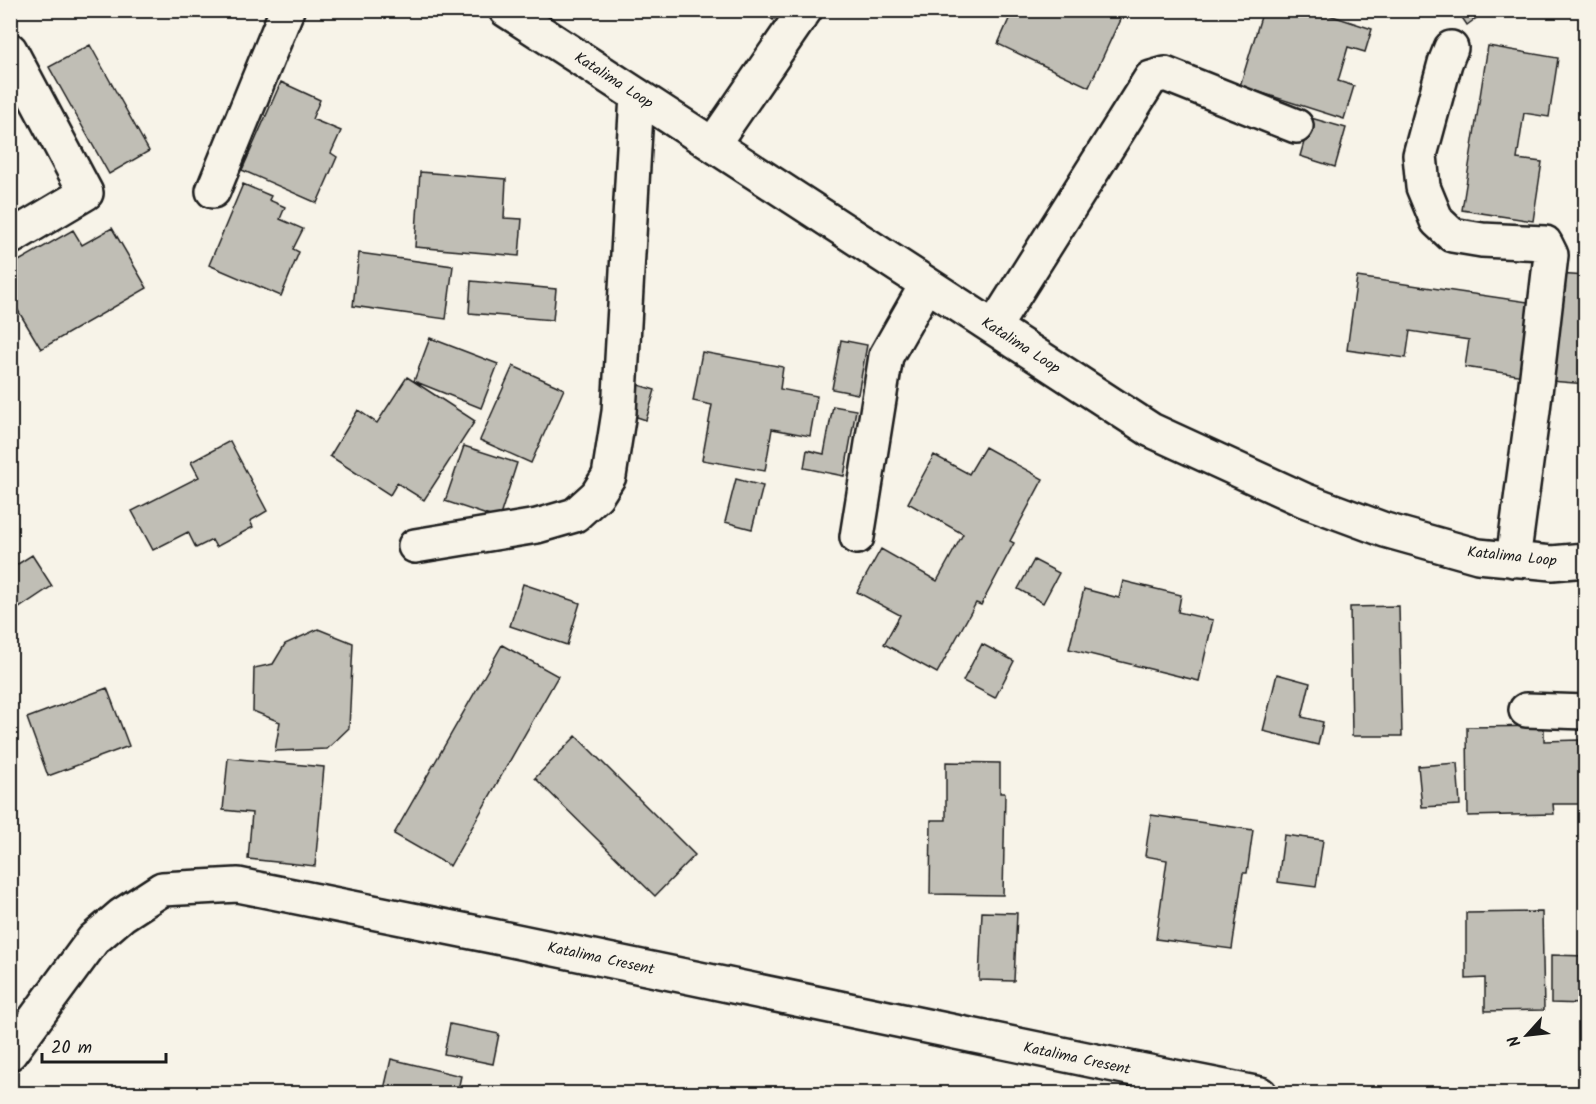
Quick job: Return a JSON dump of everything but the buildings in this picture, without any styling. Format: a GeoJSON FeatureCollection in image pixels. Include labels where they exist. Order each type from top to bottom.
{"type":"FeatureCollection","features":[{"type":"Feature","properties":{"kind":"street"},"geometry":{"type":"LineString","coordinates":[[213,191],[287,10]]}},
{"type":"Feature","properties":{"kind":"street","name":"Katalima Loop"},"geometry":{"type":"LineString","coordinates":[[506,10],[1151,430],[1304,500],[1397,533],[1478,556],[1552,563],[1586,560]]}},
{"type":"Feature","properties":{"kind":"street"},"geometry":{"type":"LineString","coordinates":[[712,144],[805,10]]}},
{"type":"Feature","properties":{"kind":"street"},"geometry":{"type":"LineString","coordinates":[[1451,48],[1420,155],[1423,187],[1437,221],[1452,234],[1482,240],[1545,243],[1551,255],[1513,560]]}},
{"type":"Feature","properties":{"kind":"street"},"geometry":{"type":"LineString","coordinates":[[10,50],[86,193],[10,238]]}},
{"type":"Feature","properties":{"kind":"street"},"geometry":{"type":"LineString","coordinates":[[994,327],[1151,78],[1165,74],[1296,126]]}},
{"type":"Feature","properties":{"kind":"street"},"geometry":{"type":"LineString","coordinates":[[415,546],[537,526],[575,515],[597,495],[609,476],[619,412],[637,95]]}},
{"type":"Feature","properties":{"kind":"street"},"geometry":{"type":"LineString","coordinates":[[857,537],[886,356],[927,284]]}},
{"type":"Feature","properties":{"kind":"street"},"geometry":{"type":"LineString","coordinates":[[1526,710],[1586,712]]}},
{"type":"Feature","properties":{"kind":"street","name":"Katalima Cresent"},"geometry":{"type":"LineString","coordinates":[[10,1053],[93,940],[122,915],[162,889],[238,885],[481,933],[1134,1082],[1260,1094]]}}]}
